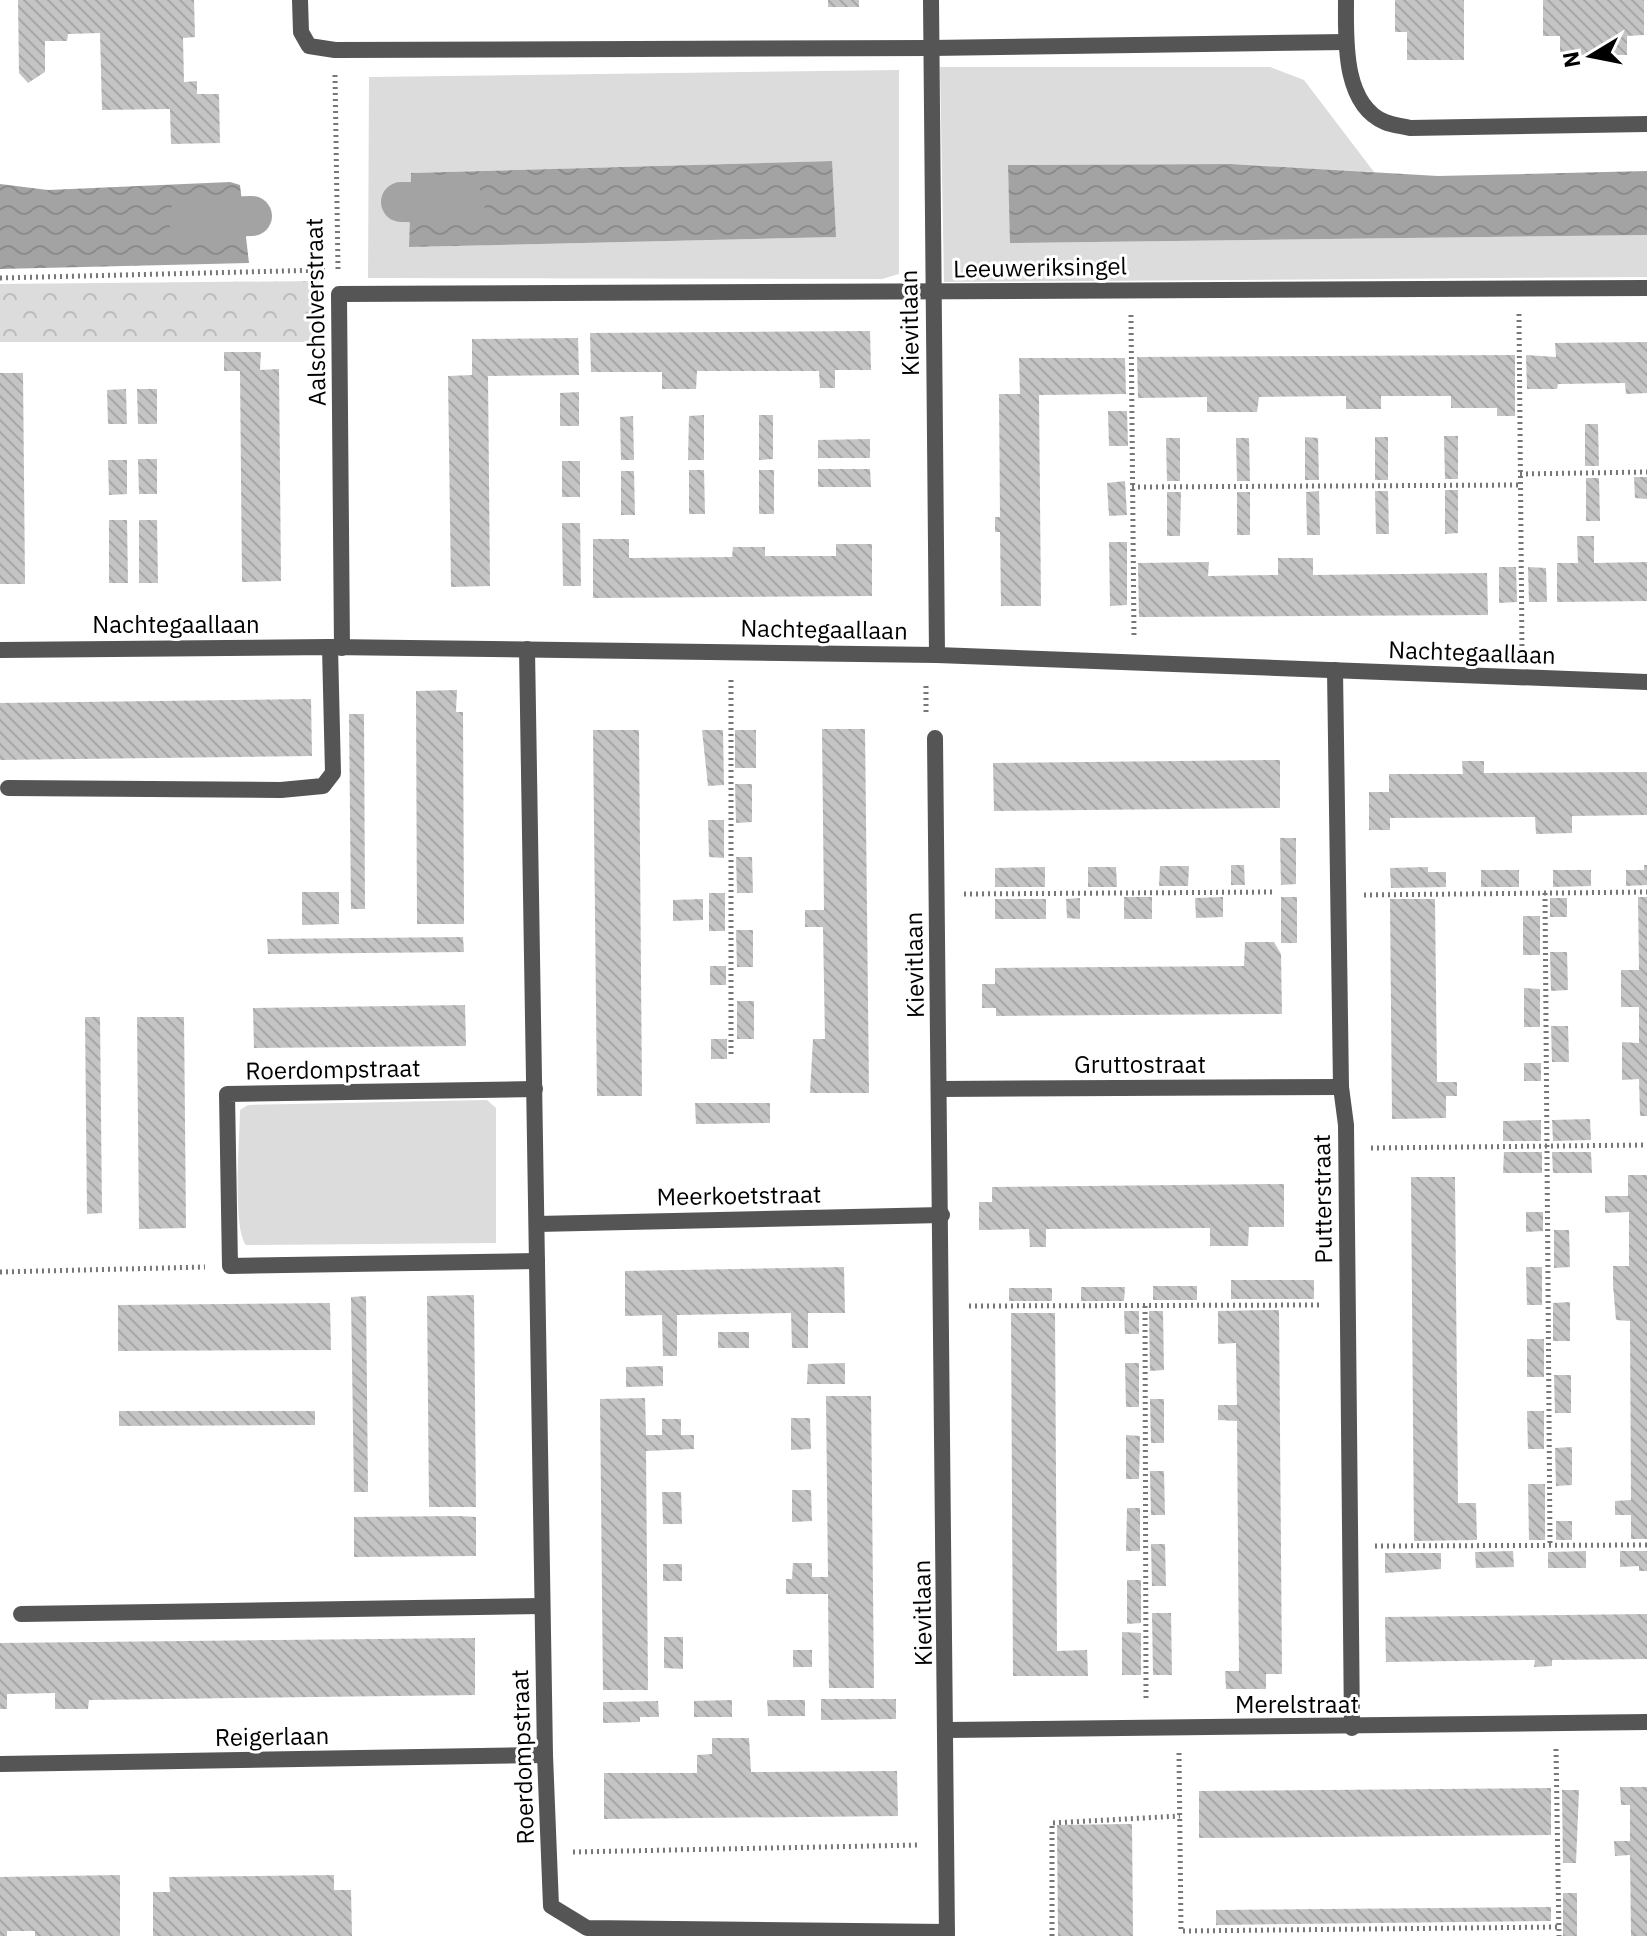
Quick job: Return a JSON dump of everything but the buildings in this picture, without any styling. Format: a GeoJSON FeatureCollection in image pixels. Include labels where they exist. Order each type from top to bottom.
{"type":"FeatureCollection","features":[{"type":"Feature","properties":{"kind":"street"},"geometry":{"type":"LineString","coordinates":[[300,0],[301,32],[309,46],[335,50],[931,48],[1346,42]]}},
{"type":"Feature","properties":{"kind":"street","name":"Kievitlaan"},"geometry":{"type":"LineString","coordinates":[[931,0],[937,655]]}},
{"type":"Feature","properties":{"kind":"street"},"geometry":{"type":"LineString","coordinates":[[1346,0],[1346,42],[1360,101],[1382,122],[1410,128],[1647,124]]}},
{"type":"Feature","properties":{"kind":"street","name":"Leeuweriksingel"},"geometry":{"type":"LineString","coordinates":[[339,294],[1647,288]]}},
{"type":"Feature","properties":{"kind":"street","name":"Aalscholverstraat"},"geometry":{"type":"LineString","coordinates":[[8,788],[281,790],[323,786],[333,773],[339,294]]}},
{"type":"Feature","properties":{"kind":"street","name":"Nachtegaallaan"},"geometry":{"type":"LineString","coordinates":[[0,650],[336,647],[937,655],[1647,682]]}},
{"type":"Feature","properties":{"kind":"street","name":"Roerdompstraat"},"geometry":{"type":"LineString","coordinates":[[527,649],[542,1606],[551,1906],[587,1928],[947,1934]]}},
{"type":"Feature","properties":{"kind":"street","name":"Putterstraat"},"geometry":{"type":"LineString","coordinates":[[1335,670],[1341,1087],[1346,1148],[1352,1728]]}},
{"type":"Feature","properties":{"kind":"street","name":"Kievitlaan"},"geometry":{"type":"LineString","coordinates":[[935,738],[947,1934]]}},
{"type":"Feature","properties":{"kind":"street","name":"Gruttostraat"},"geometry":{"type":"LineString","coordinates":[[939,1089],[1341,1087]]}},
{"type":"Feature","properties":{"kind":"street","name":"Roerdompstraat"},"geometry":{"type":"LineString","coordinates":[[230,1266],[227,1094],[535,1089]]}},
{"type":"Feature","properties":{"kind":"street","name":"Meerkoetstraat"},"geometry":{"type":"LineString","coordinates":[[537,1224],[942,1215]]}},
{"type":"Feature","properties":{"kind":"street"},"geometry":{"type":"LineString","coordinates":[[230,1266],[537,1261]]}},
{"type":"Feature","properties":{"kind":"street"},"geometry":{"type":"LineString","coordinates":[[21,1614],[542,1606]]}},
{"type":"Feature","properties":{"kind":"street","name":"Merelstraat"},"geometry":{"type":"LineString","coordinates":[[947,1730],[1352,1728],[1647,1722]]}},
{"type":"Feature","properties":{"kind":"street","name":"Reigerlaan"},"geometry":{"type":"LineString","coordinates":[[0,1764],[545,1755]]}},
{"type":"Feature","properties":{"kind":"path","name":"Aalscholverstraat"},"geometry":{"type":"LineString","coordinates":[[335,50],[339,294]]}},
{"type":"Feature","properties":{"kind":"path"},"geometry":{"type":"LineString","coordinates":[[0,278],[338,270]]}},
{"type":"Feature","properties":{"kind":"path"},"geometry":{"type":"LineString","coordinates":[[1519,288],[1522,677]]}},
{"type":"Feature","properties":{"kind":"path"},"geometry":{"type":"LineString","coordinates":[[1130,289],[1134,662]]}},
{"type":"Feature","properties":{"kind":"path"},"geometry":{"type":"LineString","coordinates":[[1520,474],[1647,472]]}},
{"type":"Feature","properties":{"kind":"path"},"geometry":{"type":"LineString","coordinates":[[1132,487],[1520,485]]}},
{"type":"Feature","properties":{"kind":"path"},"geometry":{"type":"LineString","coordinates":[[731,651],[731,1056]]}},
{"type":"Feature","properties":{"kind":"path"},"geometry":{"type":"LineString","coordinates":[[935,738],[925,727],[927,676],[937,655]]}},
{"type":"Feature","properties":{"kind":"path"},"geometry":{"type":"LineString","coordinates":[[937,894],[1275,892]]}},
{"type":"Feature","properties":{"kind":"path"},"geometry":{"type":"LineString","coordinates":[[1339,895],[1647,892]]}},
{"type":"Feature","properties":{"kind":"path"},"geometry":{"type":"LineString","coordinates":[[1545,893],[1550,1545]]}},
{"type":"Feature","properties":{"kind":"path"},"geometry":{"type":"LineString","coordinates":[[1346,1148],[1647,1145]]}},
{"type":"Feature","properties":{"kind":"path"},"geometry":{"type":"LineString","coordinates":[[0,1272],[230,1266]]}},
{"type":"Feature","properties":{"kind":"path"},"geometry":{"type":"LineString","coordinates":[[943,1307],[1348,1305]]}},
{"type":"Feature","properties":{"kind":"path"},"geometry":{"type":"LineString","coordinates":[[1145,1306],[1147,1729]]}},
{"type":"Feature","properties":{"kind":"path"},"geometry":{"type":"LineString","coordinates":[[1350,1546],[1647,1545]]}},
{"type":"Feature","properties":{"kind":"path"},"geometry":{"type":"LineString","coordinates":[[1555,1724],[1559,1936]]}},
{"type":"Feature","properties":{"kind":"path"},"geometry":{"type":"LineString","coordinates":[[1179,1728],[1181,1931],[1559,1927]]}},
{"type":"Feature","properties":{"kind":"path"},"geometry":{"type":"LineString","coordinates":[[1052,1936],[1052,1823],[1180,1816]]}},
{"type":"Feature","properties":{"kind":"path"},"geometry":{"type":"LineString","coordinates":[[549,1858],[577,1851],[945,1845]]}},
{"type":"Feature","properties":{"kind":"green space"},"geometry":{"type":"Polygon","coordinates":[[[940,67],[1270,67],[1304,80],[1374,172],[1231,164],[1008,165],[1011,243],[1647,235],[1647,277],[944,282],[940,67]]]}},
{"type":"Feature","properties":{"kind":"green space"},"geometry":{"type":"Polygon","coordinates":[[[899,70],[899,274],[882,279],[368,278],[369,77],[899,70]],[[831,161],[411,173],[409,247],[835,237],[831,161]]]}},
{"type":"Feature","properties":{"kind":"green space"},"geometry":{"type":"Polygon","coordinates":[[[322,281],[322,342],[0,342],[0,284],[322,281]]]}},
{"type":"Feature","properties":{"kind":"green space"},"geometry":{"type":"Polygon","coordinates":[[[487,1100],[496,1108],[496,1243],[246,1245],[239,1220],[238,1180],[240,1110],[248,1105],[487,1100]]]}},
{"type":"Feature","properties":{"kind":"water"},"geometry":{"type":"Polygon","coordinates":[[[832,161],[836,237],[409,247],[411,173],[832,161]]]}},
{"type":"Feature","properties":{"kind":"water"},"geometry":{"type":"Polygon","coordinates":[[[1231,164],[1438,176],[1647,171],[1647,235],[1010,243],[1008,165],[1231,164]]]}},
{"type":"Feature","properties":{"kind":"water"},"geometry":{"type":"Polygon","coordinates":[[[230,182],[240,185],[249,263],[0,269],[0,184],[48,190],[230,182]]]}},
{"type":"Feature","properties":{"kind":"waterway"},"geometry":{"type":"LineString","coordinates":[[401,202],[465,203]]}},
{"type":"Feature","properties":{"kind":"waterway"},"geometry":{"type":"LineString","coordinates":[[188,218],[252,216]]}}]}
